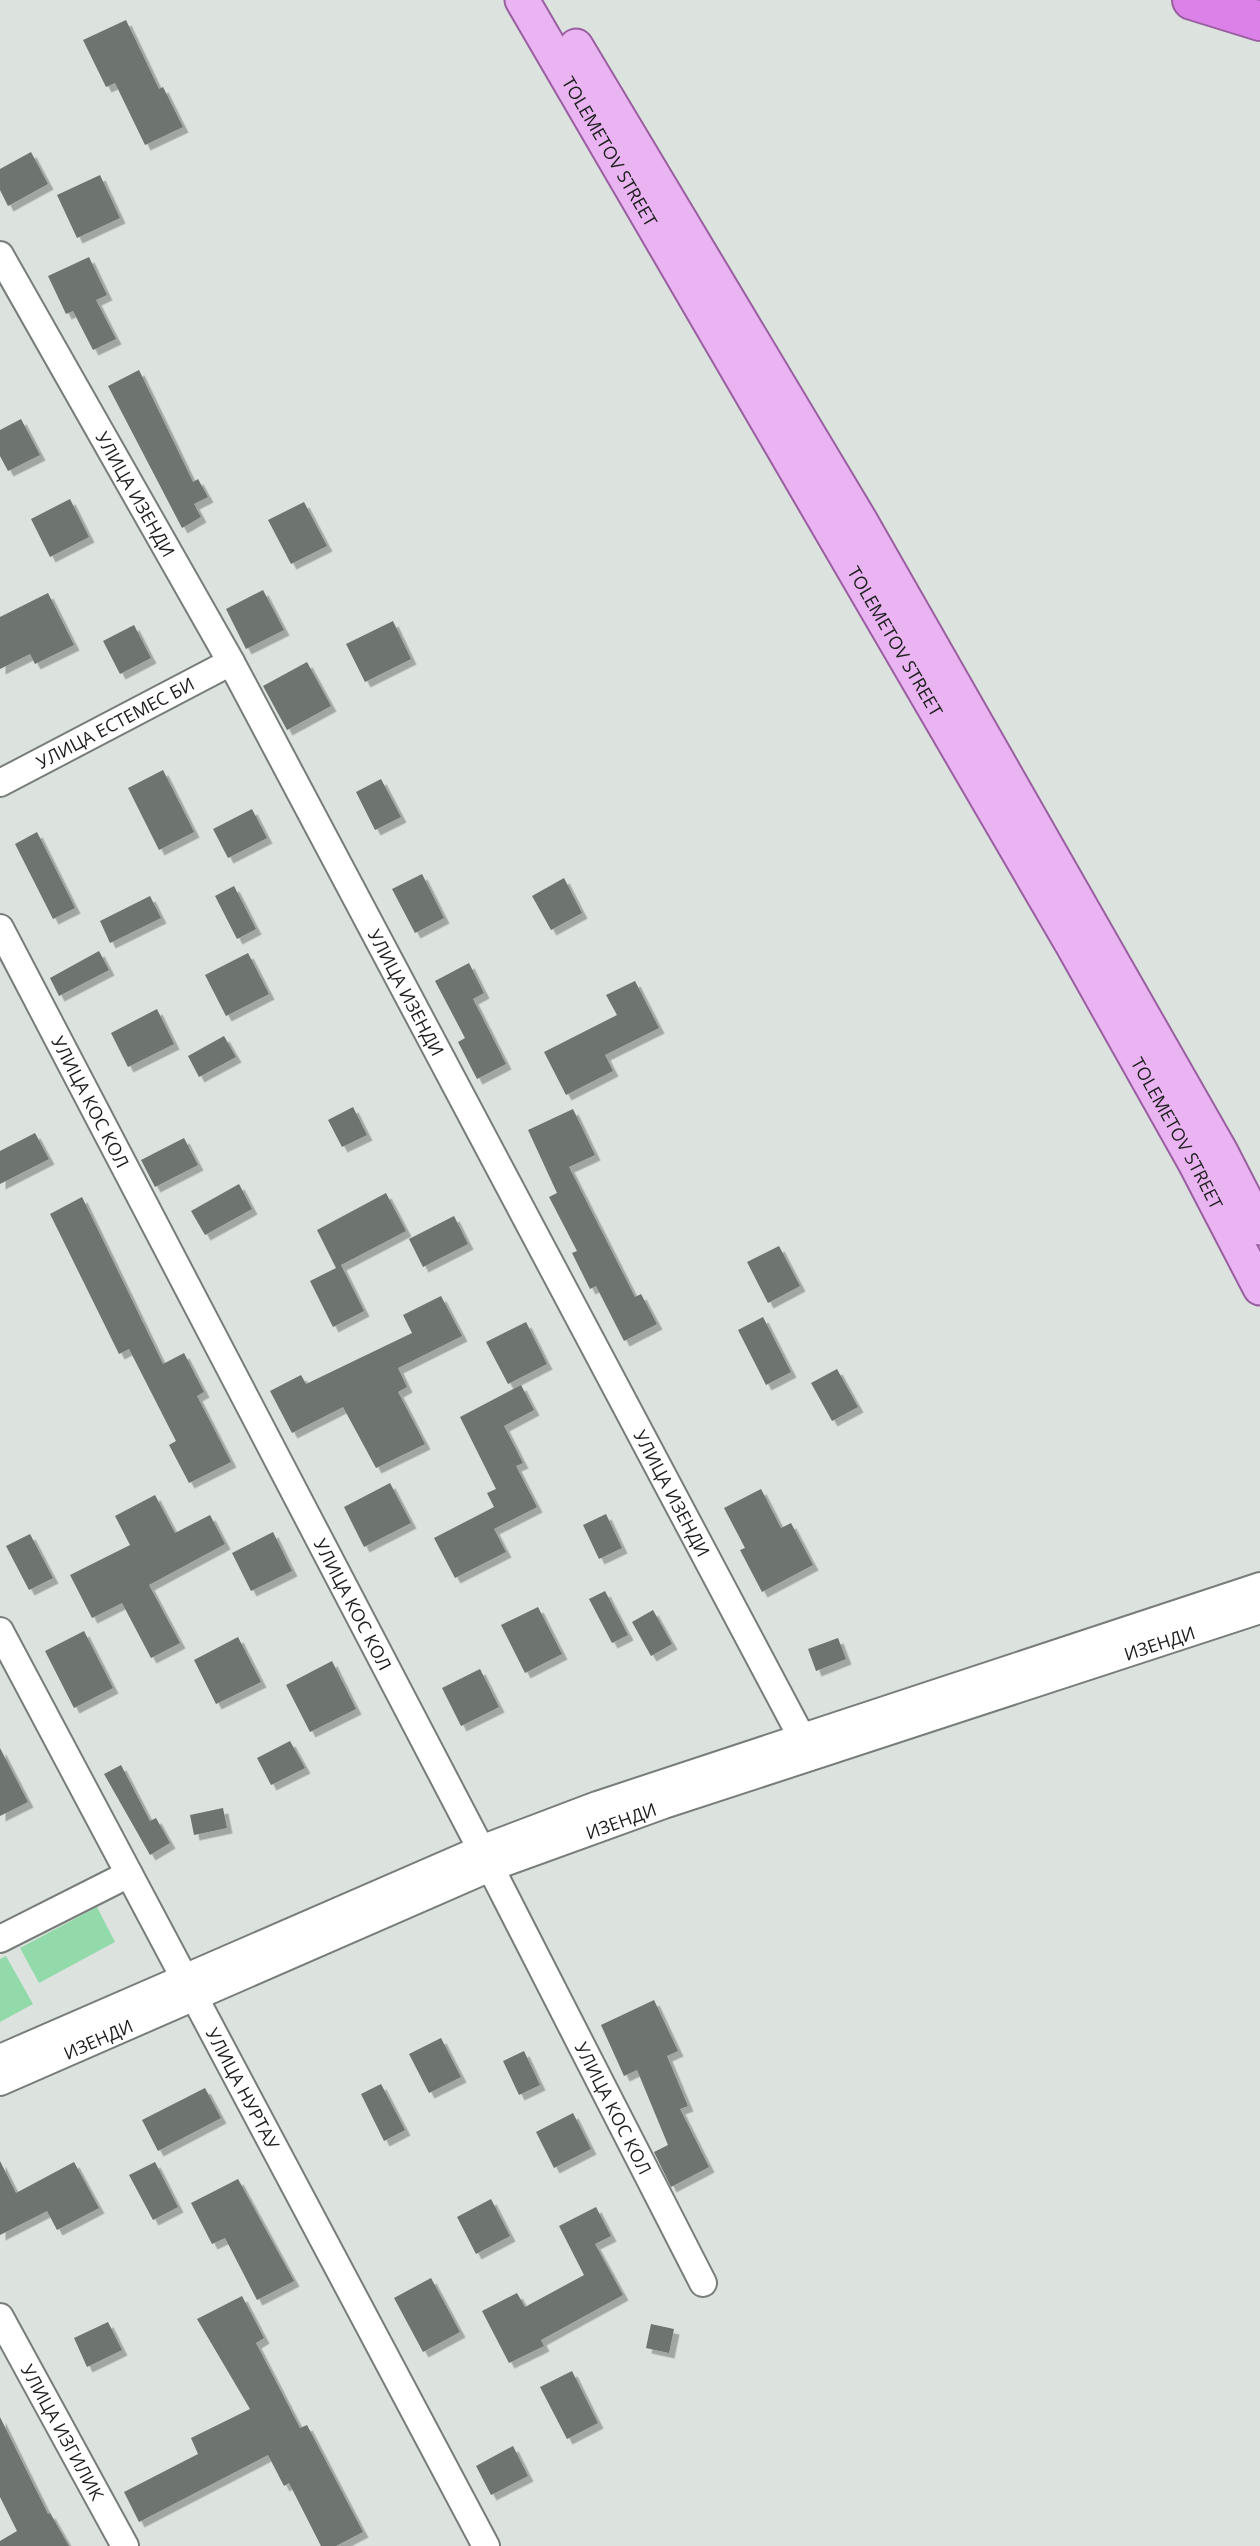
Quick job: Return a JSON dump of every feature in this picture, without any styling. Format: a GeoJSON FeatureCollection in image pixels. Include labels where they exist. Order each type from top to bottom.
{"type":"FeatureCollection","features":[{"type":"Feature","properties":{"kind":"highway"},"geometry":{"type":"LineString","coordinates":[[1192,0],[1260,21]]}},
{"type":"Feature","properties":{"kind":"main road","name":"TOLEMETOV STREET"},"geometry":{"type":"LineString","coordinates":[[523,0],[1073,946],[1195,1164],[1260,1288]]}},
{"type":"Feature","properties":{"kind":"main road","name":"TOLEMETOV STREET"},"geometry":{"type":"LineString","coordinates":[[548,0],[860,520],[1220,1152],[1260,1228]]}},
{"type":"Feature","properties":{"kind":"street","name":"УЛИЦА ИЗЕНДИ"},"geometry":{"type":"LineString","coordinates":[[0,255],[230,662],[805,1746]]}},
{"type":"Feature","properties":{"kind":"street","name":"УЛИЦА ЕСТЕМЕС БИ"},"geometry":{"type":"LineString","coordinates":[[0,783],[230,662]]}},
{"type":"Feature","properties":{"kind":"street","name":"УЛИЦА КОС КОЛ"},"geometry":{"type":"LineString","coordinates":[[0,928],[485,1858],[702,2283]]}},
{"type":"Feature","properties":{"kind":"street","name":"ИЗЕНДИ"},"geometry":{"type":"LineString","coordinates":[[805,1746],[1260,1586]]}},
{"type":"Feature","properties":{"kind":"street","name":"ИЗЕНДИ"},"geometry":{"type":"LineString","coordinates":[[0,2058],[189,1986],[485,1858],[597,1805],[805,1746],[1260,1609]]}},
{"type":"Feature","properties":{"kind":"street","name":"УЛИЦА НУРТАУ"},"geometry":{"type":"LineString","coordinates":[[0,1631],[486,2546]]}},
{"type":"Feature","properties":{"kind":"street"},"geometry":{"type":"LineString","coordinates":[[0,1939],[130,1874]]}},
{"type":"Feature","properties":{"kind":"street","name":"ИЗЕНДИ"},"geometry":{"type":"LineString","coordinates":[[0,2081],[189,1986]]}},
{"type":"Feature","properties":{"kind":"street","name":"УЛИЦА ИЗГИЛИК"},"geometry":{"type":"LineString","coordinates":[[0,2317],[125,2546]]}},
{"type":"Feature","properties":{"kind":"green space"},"geometry":{"type":"Polygon","coordinates":[[[97,1907],[115,1942],[39,1983],[20,1948],[97,1907]]]}},
{"type":"Feature","properties":{"kind":"green space"},"geometry":{"type":"Polygon","coordinates":[[[6,1956],[33,2004],[0,2022],[0,1959],[6,1956]]]}},
{"type":"Feature","properties":{"kind":"building"},"geometry":{"type":"Polygon","coordinates":[[[126,20],[159,89],[163,87],[183,127],[145,145],[115,83],[106,87],[83,40],[126,20]]]}},
{"type":"Feature","properties":{"kind":"building"},"geometry":{"type":"Polygon","coordinates":[[[31,152],[48,184],[8,206],[0,190],[0,169],[31,152]]]}},
{"type":"Feature","properties":{"kind":"building"},"geometry":{"type":"Polygon","coordinates":[[[100,175],[120,218],[77,238],[57,195],[100,175]]]}},
{"type":"Feature","properties":{"kind":"building"},"geometry":{"type":"Polygon","coordinates":[[[89,257],[107,295],[96,300],[116,339],[93,350],[73,311],[66,314],[48,276],[89,257]]]}},
{"type":"Feature","properties":{"kind":"building"},"geometry":{"type":"Polygon","coordinates":[[[139,370],[193,482],[198,479],[208,497],[194,504],[201,517],[182,528],[108,386],[139,370]]]}},
{"type":"Feature","properties":{"kind":"building"},"geometry":{"type":"Polygon","coordinates":[[[21,419],[40,455],[8,471],[0,456],[0,430],[21,419]]]}},
{"type":"Feature","properties":{"kind":"building"},"geometry":{"type":"Polygon","coordinates":[[[70,499],[89,537],[50,557],[31,519],[70,499]]]}},
{"type":"Feature","properties":{"kind":"building"},"geometry":{"type":"Polygon","coordinates":[[[304,502],[327,546],[291,564],[268,520],[304,502]]]}},
{"type":"Feature","properties":{"kind":"building"},"geometry":{"type":"Polygon","coordinates":[[[263,590],[284,630],[246,649],[226,609],[263,590]]]}},
{"type":"Feature","properties":{"kind":"building"},"geometry":{"type":"Polygon","coordinates":[[[48,593],[74,645],[35,664],[30,654],[0,669],[0,617],[48,593]]]}},
{"type":"Feature","properties":{"kind":"building"},"geometry":{"type":"Polygon","coordinates":[[[393,621],[411,659],[365,682],[346,644],[393,621]]]}},
{"type":"Feature","properties":{"kind":"building"},"geometry":{"type":"Polygon","coordinates":[[[134,625],[151,658],[120,674],[103,641],[134,625]]]}},
{"type":"Feature","properties":{"kind":"building"},"geometry":{"type":"Polygon","coordinates":[[[307,662],[331,706],[287,730],[263,686],[307,662]]]}},
{"type":"Feature","properties":{"kind":"building"},"geometry":{"type":"Polygon","coordinates":[[[163,770],[194,832],[159,850],[128,788],[163,770]]]}},
{"type":"Feature","properties":{"kind":"building"},"geometry":{"type":"Polygon","coordinates":[[[381,779],[401,817],[375,830],[356,792],[381,779]]]}},
{"type":"Feature","properties":{"kind":"building"},"geometry":{"type":"Polygon","coordinates":[[[252,809],[267,838],[228,858],[213,829],[252,809]]]}},
{"type":"Feature","properties":{"kind":"building"},"geometry":{"type":"Polygon","coordinates":[[[37,832],[75,908],[53,919],[15,844],[37,832]]]}},
{"type":"Feature","properties":{"kind":"building"},"geometry":{"type":"Polygon","coordinates":[[[422,874],[444,918],[415,933],[392,889],[422,874]]]}},
{"type":"Feature","properties":{"kind":"building"},"geometry":{"type":"Polygon","coordinates":[[[564,878],[582,913],[551,930],[532,896],[564,878]]]}},
{"type":"Feature","properties":{"kind":"building"},"geometry":{"type":"Polygon","coordinates":[[[234,886],[256,929],[237,939],[215,896],[234,886]]]}},
{"type":"Feature","properties":{"kind":"building"},"geometry":{"type":"Polygon","coordinates":[[[150,896],[161,918],[110,943],[100,921],[150,896]]]}},
{"type":"Feature","properties":{"kind":"building"},"geometry":{"type":"Polygon","coordinates":[[[99,951],[109,970],[59,996],[50,978],[99,951]]]}},
{"type":"Feature","properties":{"kind":"building"},"geometry":{"type":"Polygon","coordinates":[[[248,953],[269,994],[226,1016],[205,975],[248,953]]]}},
{"type":"Feature","properties":{"kind":"building"},"geometry":{"type":"Polygon","coordinates":[[[469,963],[484,993],[473,999],[506,1064],[477,1079],[458,1042],[465,1038],[435,981],[469,963]]]}},
{"type":"Feature","properties":{"kind":"building"},"geometry":{"type":"Polygon","coordinates":[[[635,981],[659,1028],[605,1055],[613,1071],[566,1095],[544,1052],[617,1015],[606,995],[635,981]]]}},
{"type":"Feature","properties":{"kind":"building"},"geometry":{"type":"Polygon","coordinates":[[[157,1009],[174,1044],[128,1067],[111,1033],[157,1009]]]}},
{"type":"Feature","properties":{"kind":"building"},"geometry":{"type":"Polygon","coordinates":[[[224,1036],[236,1057],[199,1077],[188,1056],[224,1036]]]}},
{"type":"Feature","properties":{"kind":"building"},"geometry":{"type":"Polygon","coordinates":[[[353,1107],[367,1135],[342,1147],[328,1120],[353,1107]]]}},
{"type":"Feature","properties":{"kind":"building"},"geometry":{"type":"Polygon","coordinates":[[[573,1109],[595,1155],[569,1167],[635,1297],[641,1294],[657,1324],[624,1341],[596,1286],[590,1289],[572,1253],[577,1251],[549,1197],[557,1193],[528,1130],[573,1109]]]}},
{"type":"Feature","properties":{"kind":"building"},"geometry":{"type":"Polygon","coordinates":[[[35,1133],[49,1159],[0,1184],[0,1151],[35,1133]]]}},
{"type":"Feature","properties":{"kind":"building"},"geometry":{"type":"Polygon","coordinates":[[[184,1138],[198,1165],[155,1187],[141,1160],[184,1138]]]}},
{"type":"Feature","properties":{"kind":"building"},"geometry":{"type":"Polygon","coordinates":[[[239,1184],[252,1209],[205,1235],[191,1211],[239,1184]]]}},
{"type":"Feature","properties":{"kind":"building"},"geometry":{"type":"Polygon","coordinates":[[[386,1193],[406,1231],[341,1265],[364,1311],[333,1327],[310,1281],[336,1268],[317,1230],[386,1193]]]}},
{"type":"Feature","properties":{"kind":"building"},"geometry":{"type":"Polygon","coordinates":[[[82,1197],[163,1364],[184,1353],[204,1392],[197,1396],[231,1462],[189,1483],[169,1445],[176,1441],[129,1349],[119,1354],[50,1214],[82,1197]]]}},
{"type":"Feature","properties":{"kind":"building"},"geometry":{"type":"Polygon","coordinates":[[[454,1216],[468,1244],[423,1267],[409,1239],[454,1216]]]}},
{"type":"Feature","properties":{"kind":"building"},"geometry":{"type":"Polygon","coordinates":[[[779,1246],[800,1286],[768,1303],[747,1262],[779,1246]]]}},
{"type":"Feature","properties":{"kind":"building"},"geometry":{"type":"Polygon","coordinates":[[[441,1296],[462,1336],[398,1368],[407,1387],[398,1392],[425,1444],[376,1468],[343,1407],[292,1433],[270,1391],[301,1375],[306,1384],[412,1333],[403,1315],[441,1296]]]}},
{"type":"Feature","properties":{"kind":"building"},"geometry":{"type":"Polygon","coordinates":[[[763,1317],[791,1372],[766,1385],[738,1330],[763,1317]]]}},
{"type":"Feature","properties":{"kind":"building"},"geometry":{"type":"Polygon","coordinates":[[[526,1322],[547,1364],[508,1384],[486,1342],[526,1322]]]}},
{"type":"Feature","properties":{"kind":"building"},"geometry":{"type":"Polygon","coordinates":[[[837,1369],[858,1407],[832,1421],[811,1383],[837,1369]]]}},
{"type":"Feature","properties":{"kind":"building"},"geometry":{"type":"Polygon","coordinates":[[[521,1385],[534,1410],[504,1426],[523,1463],[516,1466],[537,1507],[494,1529],[506,1552],[455,1578],[434,1538],[494,1507],[487,1493],[496,1489],[460,1417],[521,1385]]]}},
{"type":"Feature","properties":{"kind":"building"},"geometry":{"type":"Polygon","coordinates":[[[390,1483],[411,1523],[364,1547],[344,1507],[390,1483]]]}},
{"type":"Feature","properties":{"kind":"building"},"geometry":{"type":"Polygon","coordinates":[[[761,1489],[781,1528],[791,1523],[813,1565],[762,1592],[740,1550],[745,1548],[724,1508],[761,1489]]]}},
{"type":"Feature","properties":{"kind":"building"},"geometry":{"type":"Polygon","coordinates":[[[155,1495],[175,1533],[210,1515],[225,1544],[149,1585],[180,1643],[151,1658],[122,1603],[92,1618],[70,1575],[130,1545],[115,1516],[155,1495]]]}},
{"type":"Feature","properties":{"kind":"building"},"geometry":{"type":"Polygon","coordinates":[[[606,1514],[622,1548],[599,1559],[583,1525],[606,1514]]]}},
{"type":"Feature","properties":{"kind":"building"},"geometry":{"type":"Polygon","coordinates":[[[273,1532],[292,1571],[251,1591],[232,1553],[273,1532]]]}},
{"type":"Feature","properties":{"kind":"building"},"geometry":{"type":"Polygon","coordinates":[[[30,1534],[53,1578],[29,1590],[6,1546],[30,1534]]]}},
{"type":"Feature","properties":{"kind":"building"},"geometry":{"type":"Polygon","coordinates":[[[605,1591],[628,1635],[612,1643],[589,1599],[605,1591]]]}},
{"type":"Feature","properties":{"kind":"building"},"geometry":{"type":"Polygon","coordinates":[[[538,1607],[562,1654],[525,1673],[501,1625],[538,1607]]]}},
{"type":"Feature","properties":{"kind":"building"},"geometry":{"type":"Polygon","coordinates":[[[653,1610],[672,1644],[651,1656],[632,1622],[653,1610]]]}},
{"type":"Feature","properties":{"kind":"building"},"geometry":{"type":"Polygon","coordinates":[[[84,1631],[113,1688],[74,1708],[45,1651],[84,1631]]]}},
{"type":"Feature","properties":{"kind":"building"},"geometry":{"type":"Polygon","coordinates":[[[238,1637],[261,1682],[216,1704],[194,1660],[238,1637]]]}},
{"type":"Feature","properties":{"kind":"building"},"geometry":{"type":"Polygon","coordinates":[[[838,1638],[846,1659],[816,1671],[808,1649],[838,1638]]]}},
{"type":"Feature","properties":{"kind":"building"},"geometry":{"type":"Polygon","coordinates":[[[332,1661],[356,1709],[310,1732],[286,1685],[332,1661]]]}},
{"type":"Feature","properties":{"kind":"building"},"geometry":{"type":"Polygon","coordinates":[[[480,1669],[499,1707],[461,1726],[442,1688],[480,1669]]]}},
{"type":"Feature","properties":{"kind":"building"},"geometry":{"type":"Polygon","coordinates":[[[290,1741],[305,1768],[271,1785],[257,1758],[290,1741]]]}},
{"type":"Feature","properties":{"kind":"building"},"geometry":{"type":"Polygon","coordinates":[[[0,1748],[28,1802],[0,1816],[0,1748]]]}},
{"type":"Feature","properties":{"kind":"building"},"geometry":{"type":"Polygon","coordinates":[[[121,1765],[150,1821],[156,1818],[170,1843],[150,1855],[104,1774],[121,1765]]]}},
{"type":"Feature","properties":{"kind":"building"},"geometry":{"type":"Polygon","coordinates":[[[223,1808],[227,1828],[194,1835],[190,1815],[223,1808]]]}},
{"type":"Feature","properties":{"kind":"building"},"geometry":{"type":"Polygon","coordinates":[[[654,2000],[678,2051],[667,2056],[688,2106],[680,2109],[709,2167],[671,2187],[654,2152],[668,2145],[637,2070],[624,2076],[601,2025],[654,2000]]]}},
{"type":"Feature","properties":{"kind":"building"},"geometry":{"type":"Polygon","coordinates":[[[441,2038],[461,2077],[429,2093],[409,2054],[441,2038]]]}},
{"type":"Feature","properties":{"kind":"building"},"geometry":{"type":"Polygon","coordinates":[[[524,2051],[540,2085],[519,2095],[503,2061],[524,2051]]]}},
{"type":"Feature","properties":{"kind":"building"},"geometry":{"type":"Polygon","coordinates":[[[381,2084],[405,2130],[384,2141],[361,2094],[381,2084]]]}},
{"type":"Feature","properties":{"kind":"building"},"geometry":{"type":"Polygon","coordinates":[[[205,2088],[221,2118],[158,2151],[142,2120],[205,2088]]]}},
{"type":"Feature","properties":{"kind":"building"},"geometry":{"type":"Polygon","coordinates":[[[573,2113],[591,2149],[554,2168],[536,2132],[573,2113]]]}},
{"type":"Feature","properties":{"kind":"building"},"geometry":{"type":"Polygon","coordinates":[[[0,2161],[16,2193],[74,2162],[99,2208],[57,2230],[47,2211],[0,2235],[0,2161]]]}},
{"type":"Feature","properties":{"kind":"building"},"geometry":{"type":"Polygon","coordinates":[[[155,2162],[178,2207],[153,2220],[129,2175],[155,2162]]]}},
{"type":"Feature","properties":{"kind":"building"},"geometry":{"type":"Polygon","coordinates":[[[238,2179],[294,2281],[257,2300],[225,2238],[212,2244],[191,2203],[238,2179]]]}},
{"type":"Feature","properties":{"kind":"building"},"geometry":{"type":"Polygon","coordinates":[[[491,2199],[510,2236],[476,2254],[457,2217],[491,2199]]]}},
{"type":"Feature","properties":{"kind":"building"},"geometry":{"type":"Polygon","coordinates":[[[596,2207],[611,2236],[595,2244],[623,2295],[541,2340],[544,2346],[509,2363],[482,2311],[517,2293],[525,2307],[584,2275],[559,2226],[596,2207]]]}},
{"type":"Feature","properties":{"kind":"building"},"geometry":{"type":"Polygon","coordinates":[[[431,2278],[460,2332],[423,2352],[394,2298],[431,2278]]]}},
{"type":"Feature","properties":{"kind":"building"},"geometry":{"type":"Polygon","coordinates":[[[242,2296],[264,2338],[256,2343],[300,2428],[307,2425],[363,2532],[336,2546],[321,2546],[289,2483],[284,2486],[268,2455],[139,2522],[124,2492],[198,2454],[191,2438],[250,2409],[197,2319],[242,2296]]]}},
{"type":"Feature","properties":{"kind":"building"},"geometry":{"type":"Polygon","coordinates":[[[108,2322],[122,2350],[87,2367],[74,2338],[108,2322]]]}},
{"type":"Feature","properties":{"kind":"building"},"geometry":{"type":"Polygon","coordinates":[[[651,2324],[674,2329],[669,2353],[646,2348],[651,2324]]]}},
{"type":"Feature","properties":{"kind":"building"},"geometry":{"type":"Polygon","coordinates":[[[572,2371],[598,2423],[567,2439],[540,2387],[572,2371]]]}},
{"type":"Feature","properties":{"kind":"building"},"geometry":{"type":"Polygon","coordinates":[[[0,2417],[48,2514],[50,2513],[69,2546],[0,2546],[0,2541],[17,2531],[0,2497],[0,2417]]]}},
{"type":"Feature","properties":{"kind":"building"},"geometry":{"type":"Polygon","coordinates":[[[513,2446],[528,2476],[491,2495],[476,2466],[513,2446]]]}}]}
